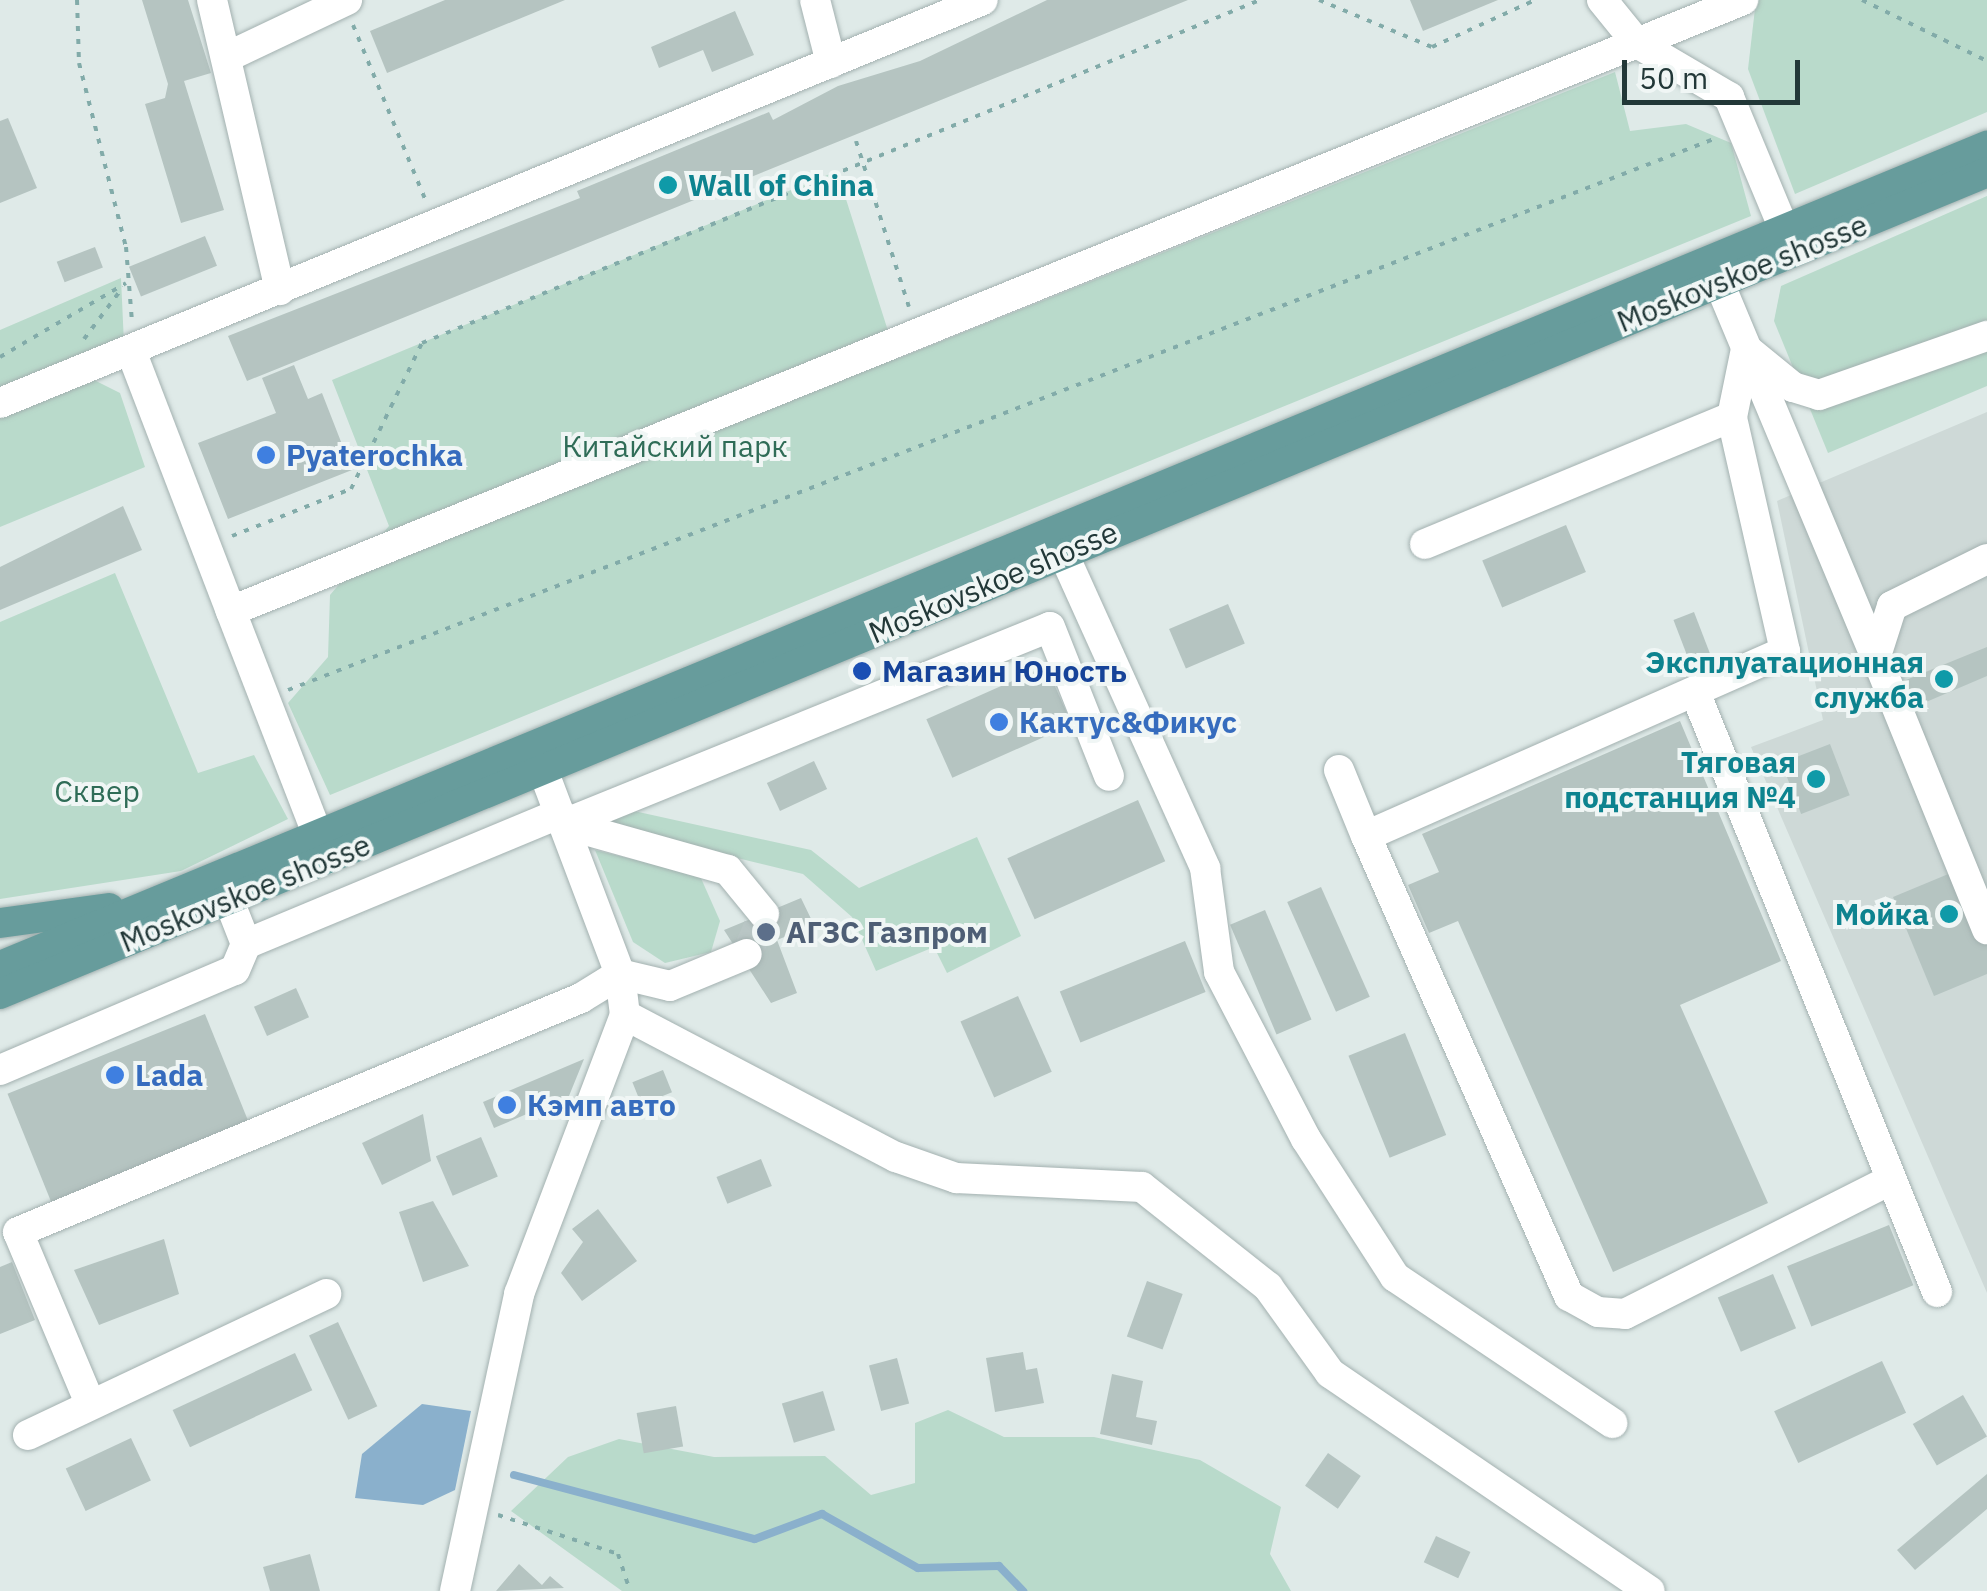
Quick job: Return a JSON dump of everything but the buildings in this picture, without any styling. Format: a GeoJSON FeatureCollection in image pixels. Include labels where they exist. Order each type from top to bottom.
{"type":"FeatureCollection","features":[{"type":"Feature","properties":{"kind":"main road","name":"Moskovskoe shosse"},"geometry":{"type":"LineString","coordinates":[[538,758],[1062,553],[1788,240],[1987,146]]}},
{"type":"Feature","properties":{"kind":"main road","name":"Moskovskoe shosse"},"geometry":{"type":"LineString","coordinates":[[1788,240],[1987,172]]}},
{"type":"Feature","properties":{"kind":"main road","name":"Moskovskoe shosse"},"geometry":{"type":"LineString","coordinates":[[0,966],[152,902],[322,847],[1714,272]]}},
{"type":"Feature","properties":{"kind":"main road","name":"Moskovskoe shosse"},"geometry":{"type":"LineString","coordinates":[[0,994],[228,898],[322,847]]}},
{"type":"Feature","properties":{"kind":"main road"},"geometry":{"type":"LineString","coordinates":[[0,923],[152,902]]}},
{"type":"Feature","properties":{"kind":"street"},"geometry":{"type":"LineString","coordinates":[[212,0],[280,290]]}},
{"type":"Feature","properties":{"kind":"street"},"geometry":{"type":"LineString","coordinates":[[814,0],[831,63]]}},
{"type":"Feature","properties":{"kind":"street"},"geometry":{"type":"LineString","coordinates":[[0,403],[983,0]]}},
{"type":"Feature","properties":{"kind":"street"},"geometry":{"type":"LineString","coordinates":[[1602,0],[1637,43],[1728,96],[1788,240]]}},
{"type":"Feature","properties":{"kind":"street"},"geometry":{"type":"LineString","coordinates":[[231,611],[1743,0]]}},
{"type":"Feature","properties":{"kind":"street"},"geometry":{"type":"LineString","coordinates":[[227,57],[346,1]]}},
{"type":"Feature","properties":{"kind":"street"},"geometry":{"type":"LineString","coordinates":[[1714,272],[1987,930]]}},
{"type":"Feature","properties":{"kind":"street"},"geometry":{"type":"LineString","coordinates":[[1746,349],[1794,387],[1819,394],[1847,392],[1987,336]]}},
{"type":"Feature","properties":{"kind":"street"},"geometry":{"type":"LineString","coordinates":[[1366,836],[1785,651],[1732,417],[1746,349]]}},
{"type":"Feature","properties":{"kind":"street"},"geometry":{"type":"LineString","coordinates":[[131,351],[322,847]]}},
{"type":"Feature","properties":{"kind":"street"},"geometry":{"type":"LineString","coordinates":[[1426,544],[1732,417]]}},
{"type":"Feature","properties":{"kind":"street"},"geometry":{"type":"LineString","coordinates":[[1062,553],[1204,868],[1219,972],[1306,1139],[1396,1277],[1612,1423]]}},
{"type":"Feature","properties":{"kind":"street"},"geometry":{"type":"LineString","coordinates":[[1876,656],[1892,606],[1987,559]]}},
{"type":"Feature","properties":{"kind":"street"},"geometry":{"type":"LineString","coordinates":[[246,944],[1050,627],[1109,776]]}},
{"type":"Feature","properties":{"kind":"street"},"geometry":{"type":"LineString","coordinates":[[1695,692],[1803,943],[1810,992],[1937,1292]]}},
{"type":"Feature","properties":{"kind":"street"},"geometry":{"type":"LineString","coordinates":[[455,1591],[477,1508],[520,1294],[626,1016],[620,974],[538,758]]}},
{"type":"Feature","properties":{"kind":"street"},"geometry":{"type":"LineString","coordinates":[[1339,770],[1569,1296],[1598,1312],[1625,1314],[1890,1180]]}},
{"type":"Feature","properties":{"kind":"street"},"geometry":{"type":"LineString","coordinates":[[562,818],[728,870],[764,914]]}},
{"type":"Feature","properties":{"kind":"street"},"geometry":{"type":"LineString","coordinates":[[0,1070],[235,970],[246,944],[228,898]]}},
{"type":"Feature","properties":{"kind":"street"},"geometry":{"type":"LineString","coordinates":[[89,1401],[18,1232],[565,1005],[620,974],[670,986],[747,954]]}},
{"type":"Feature","properties":{"kind":"street"},"geometry":{"type":"LineString","coordinates":[[626,1016],[896,1156],[956,1178],[1142,1186],[1268,1288],[1330,1373],[1650,1591]]}},
{"type":"Feature","properties":{"kind":"street"},"geometry":{"type":"LineString","coordinates":[[28,1435],[89,1401],[326,1294]]}},
{"type":"Feature","properties":{"kind":"path"},"geometry":{"type":"LineString","coordinates":[[77,0],[79,63],[126,247],[131,351]]}},
{"type":"Feature","properties":{"kind":"path"},"geometry":{"type":"LineString","coordinates":[[206,546],[352,489],[422,343],[1260,0]]}},
{"type":"Feature","properties":{"kind":"path"},"geometry":{"type":"LineString","coordinates":[[1319,0],[1432,47],[1535,0]]}},
{"type":"Feature","properties":{"kind":"path"},"geometry":{"type":"LineString","coordinates":[[1862,0],[1987,62]]}},
{"type":"Feature","properties":{"kind":"path"},"geometry":{"type":"LineString","coordinates":[[346,1],[436,224]]}},
{"type":"Feature","properties":{"kind":"path"},"geometry":{"type":"LineString","coordinates":[[265,699],[1742,128]]}},
{"type":"Feature","properties":{"kind":"path"},"geometry":{"type":"LineString","coordinates":[[856,141],[918,334]]}},
{"type":"Feature","properties":{"kind":"path"},"geometry":{"type":"LineString","coordinates":[[0,357],[126,283]]}},
{"type":"Feature","properties":{"kind":"path"},"geometry":{"type":"LineString","coordinates":[[50,384],[126,283]]}},
{"type":"Feature","properties":{"kind":"path"},"geometry":{"type":"LineString","coordinates":[[477,1508],[618,1554],[630,1591]]}},
{"type":"Feature","properties":{"kind":"shaded area"},"geometry":{"type":"Polygon","coordinates":[[[1987,412],[1987,1293],[1751,747],[1823,720],[1777,501],[1987,412]]]}},
{"type":"Feature","properties":{"kind":"green space"},"geometry":{"type":"Polygon","coordinates":[[[1756,0],[1987,0],[1987,112],[1795,194],[1748,69],[1756,0]]]}},
{"type":"Feature","properties":{"kind":"green space","name":"Китайский парк"},"geometry":{"type":"Polygon","coordinates":[[[1615,72],[1630,131],[1686,124],[1731,143],[1751,216],[330,795],[288,703],[328,657],[330,595],[389,526],[332,380],[837,171],[897,359],[1615,72]]]}},
{"type":"Feature","properties":{"kind":"green space"},"geometry":{"type":"Polygon","coordinates":[[[1987,196],[1987,386],[1828,453],[1774,321],[1781,286],[1987,196]]]}},
{"type":"Feature","properties":{"kind":"green space"},"geometry":{"type":"Polygon","coordinates":[[[121,278],[124,344],[94,380],[120,393],[145,467],[0,527],[0,330],[121,278]]]}},
{"type":"Feature","properties":{"kind":"green space","name":"Сквер"},"geometry":{"type":"Polygon","coordinates":[[[115,573],[198,773],[254,755],[288,819],[181,871],[0,899],[0,622],[115,573]]]}},
{"type":"Feature","properties":{"kind":"green space"},"geometry":{"type":"Polygon","coordinates":[[[634,811],[811,850],[859,888],[977,837],[1021,936],[947,973],[934,947],[876,971],[852,917],[803,874],[592,823],[634,811]]]}},
{"type":"Feature","properties":{"kind":"green space"},"geometry":{"type":"Polygon","coordinates":[[[595,850],[700,876],[720,921],[711,952],[665,963],[633,942],[595,850]]]}},
{"type":"Feature","properties":{"kind":"green space"},"geometry":{"type":"Polygon","coordinates":[[[948,1410],[1004,1437],[1094,1437],[1200,1460],[1281,1507],[1270,1554],[1291,1591],[622,1591],[511,1511],[568,1457],[619,1439],[714,1457],[825,1456],[871,1495],[915,1483],[915,1423],[948,1410]]]}},
{"type":"Feature","properties":{"kind":"water"},"geometry":{"type":"Polygon","coordinates":[[[422,1404],[471,1411],[455,1490],[423,1505],[355,1498],[362,1454],[422,1404]]]}},
{"type":"Feature","properties":{"kind":"waterway"},"geometry":{"type":"LineString","coordinates":[[514,1475],[755,1539],[822,1514],[918,1568],[999,1566],[1023,1591]]}},
{"type":"Feature","properties":{"kind":"tunnel"},"geometry":{"type":"LineString","coordinates":[[747,954],[764,914]]}},
{"type":"Feature","properties":{"kind":"place","name":"Wall of China"},"geometry":{"type":"Point","coordinates":[668,185]}},
{"type":"Feature","properties":{"kind":"place","name":"Pyaterochka"},"geometry":{"type":"Point","coordinates":[266,455]}},
{"type":"Feature","properties":{"kind":"place","name":"Магазин Юность"},"geometry":{"type":"Point","coordinates":[862,671]}},
{"type":"Feature","properties":{"kind":"place","name":"Эксплуатационная служба"},"geometry":{"type":"Point","coordinates":[1944,679]}},
{"type":"Feature","properties":{"kind":"place","name":"Кактус&Фикус"},"geometry":{"type":"Point","coordinates":[999,722]}},
{"type":"Feature","properties":{"kind":"place","name":"Тяговая подстанция №4"},"geometry":{"type":"Point","coordinates":[1816,779]}},
{"type":"Feature","properties":{"kind":"place","name":"Мойка"},"geometry":{"type":"Point","coordinates":[1949,914]}},
{"type":"Feature","properties":{"kind":"place","name":"АГЗС Газпром"},"geometry":{"type":"Point","coordinates":[766,932]}},
{"type":"Feature","properties":{"kind":"place","name":"Lada"},"geometry":{"type":"Point","coordinates":[115,1075]}},
{"type":"Feature","properties":{"kind":"place","name":"Кэмп авто"},"geometry":{"type":"Point","coordinates":[507,1105]}}]}
